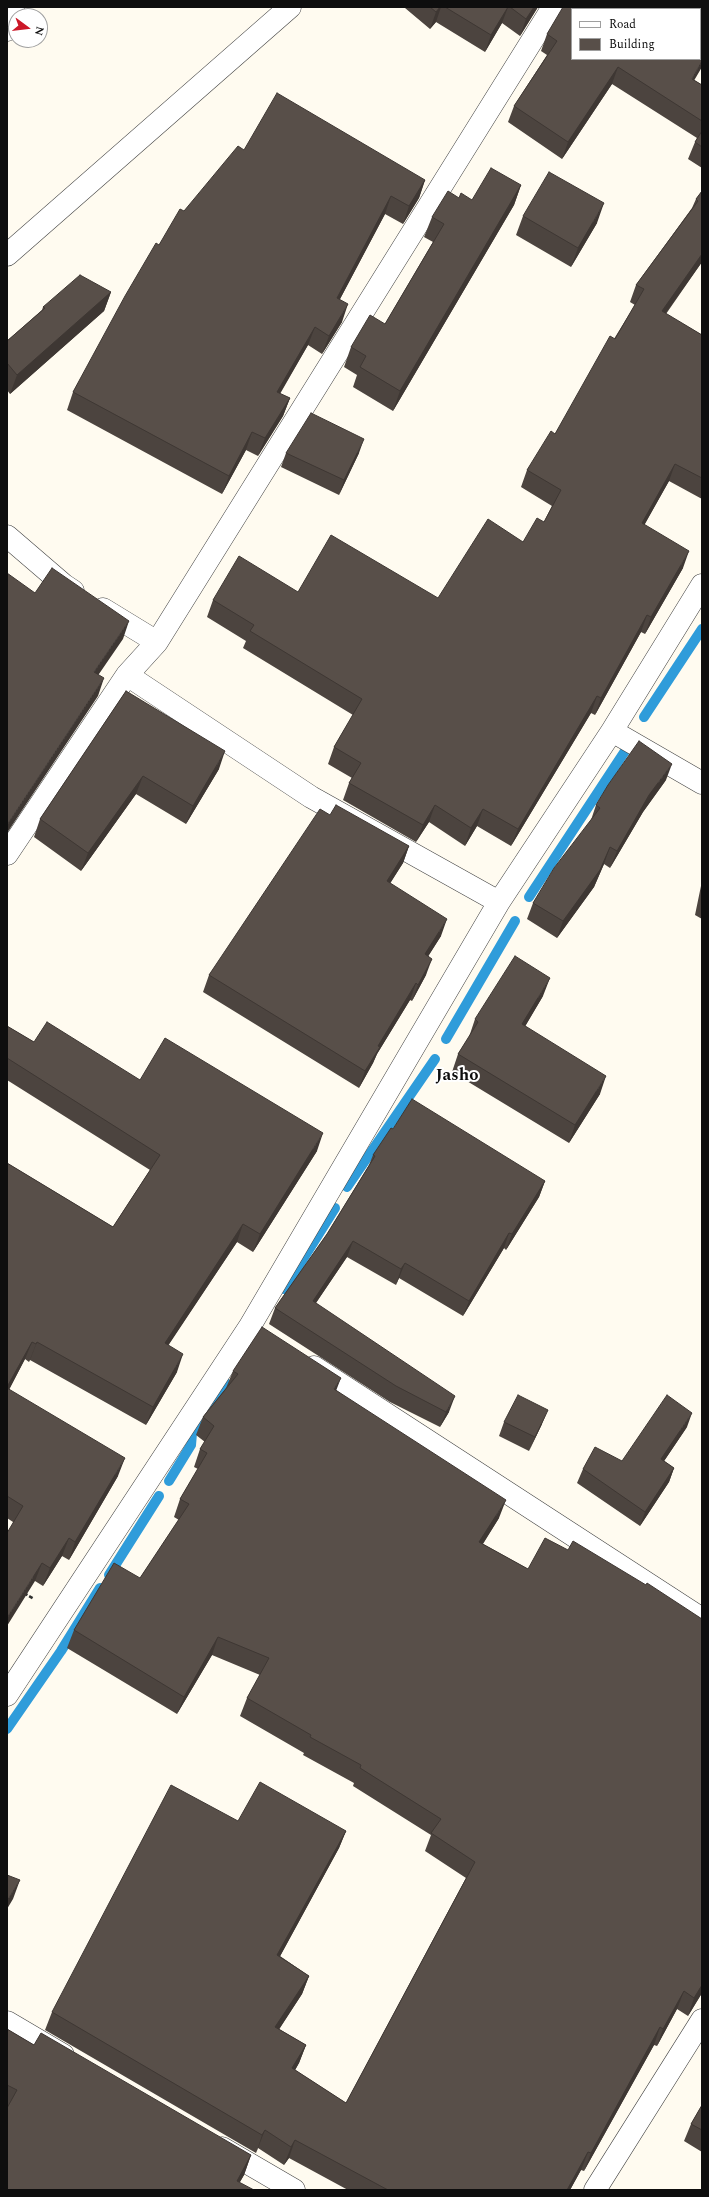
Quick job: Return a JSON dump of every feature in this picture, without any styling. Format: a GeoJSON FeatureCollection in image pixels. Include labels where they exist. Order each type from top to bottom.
{"type":"FeatureCollection","features":[{"type":"Feature","properties":{"kind":"street"},"geometry":{"type":"LineString","coordinates":[[7,255],[290,7]]}},
{"type":"Feature","properties":{"kind":"street"},"geometry":{"type":"LineString","coordinates":[[7,854],[127,675],[157,642],[553,7]]}},
{"type":"Feature","properties":{"kind":"street"},"geometry":{"type":"LineString","coordinates":[[7,536],[64,585],[157,642]]}},
{"type":"Feature","properties":{"kind":"street"},"geometry":{"type":"LineString","coordinates":[[7,1695],[250,1326],[499,902],[612,731],[702,585]]}},
{"type":"Feature","properties":{"kind":"street"},"geometry":{"type":"LineString","coordinates":[[127,675],[311,797],[499,902]]}},
{"type":"Feature","properties":{"kind":"street"},"geometry":{"type":"LineString","coordinates":[[612,731],[702,783]]}},
{"type":"Feature","properties":{"kind":"street"},"geometry":{"type":"LineString","coordinates":[[250,1326],[270,1338]]}},
{"type":"Feature","properties":{"kind":"street"},"geometry":{"type":"LineString","coordinates":[[296,1356],[702,1619]]}},
{"type":"Feature","properties":{"kind":"street"},"geometry":{"type":"LineString","coordinates":[[595,2190],[702,2020]]}},
{"type":"Feature","properties":{"kind":"street"},"geometry":{"type":"LineString","coordinates":[[7,2022],[82,2066]]}},
{"type":"Feature","properties":{"kind":"street"},"geometry":{"type":"LineString","coordinates":[[205,2138],[294,2190]]}},
{"type":"Feature","properties":{"kind":"building"},"geometry":{"type":"Polygon","coordinates":[[[430,7],[440,7],[436,12],[430,7]]]}},
{"type":"Feature","properties":{"kind":"building"},"geometry":{"type":"Polygon","coordinates":[[[445,7],[508,7],[491,35],[445,7]]]}},
{"type":"Feature","properties":{"kind":"building"},"geometry":{"type":"Polygon","coordinates":[[[510,7],[534,7],[526,19],[510,7]]]}},
{"type":"Feature","properties":{"kind":"building"},"geometry":{"type":"Polygon","coordinates":[[[563,7],[689,7],[691,8],[571,8],[571,60],[701,60],[700,8],[702,7],[702,61],[692,79],[702,85],[702,121],[618,67],[568,142],[514,106],[557,41],[547,34],[563,7]]]}},
{"type":"Feature","properties":{"kind":"building"},"geometry":{"type":"Polygon","coordinates":[[[277,93],[425,180],[409,206],[391,196],[337,298],[348,304],[329,336],[315,327],[277,392],[290,398],[265,438],[252,432],[229,476],[73,392],[125,296],[156,243],[159,245],[180,209],[184,211],[238,146],[244,150],[277,93]]]}},
{"type":"Feature","properties":{"kind":"building"},"geometry":{"type":"Polygon","coordinates":[[[702,131],[702,147],[695,142],[702,131]]]}},
{"type":"Feature","properties":{"kind":"building"},"geometry":{"type":"Polygon","coordinates":[[[491,168],[521,185],[400,391],[360,367],[366,356],[351,347],[370,315],[385,324],[444,224],[432,217],[448,191],[459,198],[461,193],[472,200],[491,168]]]}},
{"type":"Feature","properties":{"kind":"building"},"geometry":{"type":"Polygon","coordinates":[[[549,172],[604,203],[578,248],[523,216],[549,172]]]}},
{"type":"Feature","properties":{"kind":"building"},"geometry":{"type":"Polygon","coordinates":[[[702,191],[702,254],[662,311],[702,335],[702,478],[675,464],[642,523],[689,551],[651,617],[647,615],[601,698],[597,696],[518,829],[483,809],[471,828],[435,805],[423,825],[349,783],[361,763],[334,747],[362,699],[250,631],[254,625],[213,600],[239,556],[298,592],[331,535],[438,598],[488,519],[523,542],[537,518],[544,522],[561,490],[527,470],[551,431],[555,434],[610,336],[615,339],[644,289],[636,285],[698,201],[696,199],[702,191]]]}},
{"type":"Feature","properties":{"kind":"building"},"geometry":{"type":"Polygon","coordinates":[[[80,275],[111,292],[17,375],[7,363],[7,341],[80,275]]]}},
{"type":"Feature","properties":{"kind":"building"},"geometry":{"type":"Polygon","coordinates":[[[311,413],[364,439],[344,480],[286,453],[311,413]]]}},
{"type":"Feature","properties":{"kind":"building"},"geometry":{"type":"Polygon","coordinates":[[[52,568],[129,621],[94,672],[104,678],[7,825],[7,573],[35,593],[52,568]]]}},
{"type":"Feature","properties":{"kind":"building"},"geometry":{"type":"Polygon","coordinates":[[[126,691],[225,751],[193,806],[143,776],[88,853],[40,819],[126,691]]]}},
{"type":"Feature","properties":{"kind":"building"},"geometry":{"type":"Polygon","coordinates":[[[639,741],[672,764],[649,795],[617,851],[610,847],[600,870],[563,921],[533,903],[554,868],[600,808],[596,805],[639,741]]]}},
{"type":"Feature","properties":{"kind":"building"},"geometry":{"type":"Polygon","coordinates":[[[336,805],[409,846],[387,881],[447,919],[425,954],[432,959],[418,985],[416,983],[378,1046],[380,1047],[365,1071],[209,975],[320,809],[330,815],[336,805]]]}},
{"type":"Feature","properties":{"kind":"building"},"geometry":{"type":"Polygon","coordinates":[[[515,956],[550,978],[522,1024],[606,1076],[575,1125],[458,1054],[478,1022],[475,1019],[515,956]]]}},
{"type":"Feature","properties":{"kind":"building"},"geometry":{"type":"Polygon","coordinates":[[[47,1022],[140,1080],[165,1038],[323,1133],[260,1234],[243,1224],[165,1343],[183,1354],[153,1407],[37,1342],[36,1344],[32,1342],[7,1387],[7,1163],[113,1227],[160,1155],[7,1058],[7,1026],[34,1042],[47,1022]]]}},
{"type":"Feature","properties":{"kind":"building"},"geometry":{"type":"Polygon","coordinates":[[[412,1099],[545,1181],[512,1234],[509,1233],[469,1301],[405,1263],[401,1269],[353,1241],[313,1301],[455,1396],[446,1412],[396,1386],[275,1308],[327,1234],[375,1156],[373,1155],[391,1128],[393,1129],[412,1099]]]}},
{"type":"Feature","properties":{"kind":"building"},"geometry":{"type":"Polygon","coordinates":[[[262,1327],[341,1378],[334,1389],[506,1500],[479,1542],[528,1569],[545,1538],[568,1550],[573,1541],[646,1585],[647,1583],[702,1619],[702,1985],[694,1998],[684,1991],[663,2029],[660,2027],[591,2153],[588,2152],[567,2190],[388,2190],[295,2140],[291,2147],[265,2130],[262,2135],[52,2012],[171,1785],[238,1821],[260,1782],[346,1831],[277,1955],[309,1976],[275,2027],[306,2045],[292,2068],[346,2103],[475,1862],[431,1833],[441,1819],[360,1768],[361,1765],[310,1737],[311,1735],[247,1698],[269,1658],[218,1637],[184,1697],[74,1630],[114,1563],[140,1578],[189,1504],[180,1499],[207,1453],[200,1449],[214,1426],[203,1417],[238,1374],[233,1371],[262,1327]]]}},
{"type":"Feature","properties":{"kind":"building"},"geometry":{"type":"Polygon","coordinates":[[[7,1388],[125,1458],[75,1542],[69,1538],[50,1568],[42,1563],[7,1618],[7,1533],[23,1506],[7,1496],[7,1388]]]}},
{"type":"Feature","properties":{"kind":"building"},"geometry":{"type":"Polygon","coordinates":[[[518,1395],[548,1410],[535,1437],[504,1422],[518,1395]]]}},
{"type":"Feature","properties":{"kind":"building"},"geometry":{"type":"Polygon","coordinates":[[[667,1395],[692,1413],[661,1459],[674,1468],[645,1512],[583,1469],[595,1447],[622,1461],[667,1395]]]}},
{"type":"Feature","properties":{"kind":"building"},"geometry":{"type":"Polygon","coordinates":[[[7,1875],[20,1880],[7,1901],[7,1875]]]}},
{"type":"Feature","properties":{"kind":"building"},"geometry":{"type":"Polygon","coordinates":[[[7,2029],[34,2045],[41,2033],[251,2155],[237,2181],[254,2190],[7,2190],[7,2108],[17,2090],[7,2085],[7,2029]]]}},
{"type":"Feature","properties":{"kind":"building"},"geometry":{"type":"Polygon","coordinates":[[[702,2105],[702,2130],[691,2124],[702,2105]]]}},
{"type":"Feature","properties":{"kind":"waterway"},"geometry":{"type":"LineString","coordinates":[[644,717],[702,629]]}},
{"type":"Feature","properties":{"kind":"waterway"},"geometry":{"type":"LineString","coordinates":[[529,897],[627,748]]}},
{"type":"Feature","properties":{"kind":"waterway"},"geometry":{"type":"LineString","coordinates":[[446,1039],[515,921]]}},
{"type":"Feature","properties":{"kind":"waterway"},"geometry":{"type":"LineString","coordinates":[[347,1187],[435,1059]]}},
{"type":"Feature","properties":{"kind":"waterway"},"geometry":{"type":"LineString","coordinates":[[284,1289],[335,1208]]}},
{"type":"Feature","properties":{"kind":"waterway"},"geometry":{"type":"LineString","coordinates":[[169,1481],[191,1445],[192,1433],[225,1382]]}},
{"type":"Feature","properties":{"kind":"waterway"},"geometry":{"type":"LineString","coordinates":[[109,1575],[159,1496]]}},
{"type":"Feature","properties":{"kind":"waterway"},"geometry":{"type":"LineString","coordinates":[[7,1729],[61,1651],[100,1588]]}},
{"type":"Feature","properties":{"kind":"district","name":"Jasho"},"geometry":{"type":"Point","coordinates":[457,1077]}}]}
